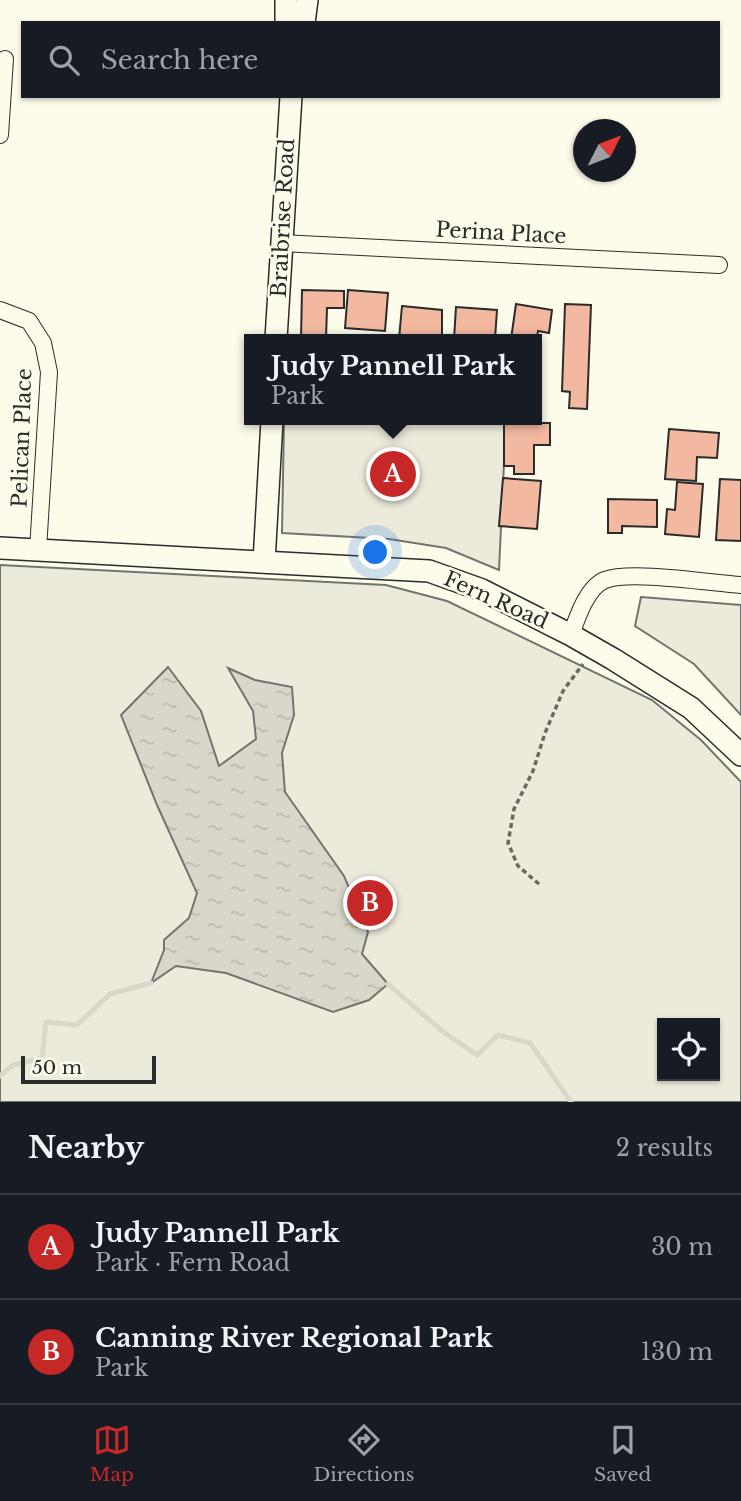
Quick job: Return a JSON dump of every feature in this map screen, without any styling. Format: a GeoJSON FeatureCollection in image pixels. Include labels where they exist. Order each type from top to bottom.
{"type":"FeatureCollection","features":[{"type":"Feature","properties":{"kind":"street"},"geometry":{"type":"LineString","coordinates":[[286,0],[286,21]]}},
{"type":"Feature","properties":{"kind":"street"},"geometry":{"type":"LineString","coordinates":[[304,21],[307,0]]}},
{"type":"Feature","properties":{"kind":"street"},"geometry":{"type":"LineString","coordinates":[[0,135],[3,59],[21,60]]}},
{"type":"Feature","properties":{"kind":"street","name":"Braibrise Road"},"geometry":{"type":"LineString","coordinates":[[276,334],[291,98]]}},
{"type":"Feature","properties":{"kind":"street","name":"Perina Place"},"geometry":{"type":"LineString","coordinates":[[281,243],[719,265]]}},
{"type":"Feature","properties":{"kind":"street","name":"Pelican Place"},"geometry":{"type":"LineString","coordinates":[[0,310],[29,321],[43,343],[49,372],[38,550]]}},
{"type":"Feature","properties":{"kind":"street"},"geometry":{"type":"LineString","coordinates":[[264,562],[272,425]]}},
{"type":"Feature","properties":{"kind":"street","name":"Fern Road"},"geometry":{"type":"LineString","coordinates":[[0,548],[429,571],[482,590],[594,648],[691,708],[741,755]]}},
{"type":"Feature","properties":{"kind":"street"},"geometry":{"type":"LineString","coordinates":[[571,635],[584,601],[603,580],[630,576],[741,585]]}},
{"type":"Feature","properties":{"kind":"path"},"geometry":{"type":"LineString","coordinates":[[539,884],[518,866],[509,843],[514,809],[533,771],[545,733],[563,691],[594,648]]}},
{"type":"Feature","properties":{"kind":"shaded area"},"geometry":{"type":"Polygon","coordinates":[[[284,425],[506,425],[499,570],[446,548],[389,539],[282,533],[284,425]]]}},
{"type":"Feature","properties":{"kind":"shaded area"},"geometry":{"type":"Polygon","coordinates":[[[0,565],[386,585],[447,601],[652,700],[701,740],[741,782],[741,1102],[0,1102],[0,565]]]}},
{"type":"Feature","properties":{"kind":"shaded area"},"geometry":{"type":"Polygon","coordinates":[[[641,597],[741,605],[741,715],[694,664],[635,626],[641,597]]]}},
{"type":"Feature","properties":{"kind":"water"},"geometry":{"type":"Polygon","coordinates":[[[168,667],[201,711],[219,766],[256,739],[253,711],[228,668],[255,680],[292,687],[294,715],[282,753],[285,792],[344,876],[368,932],[362,954],[388,984],[369,1000],[333,1012],[226,973],[176,966],[151,983],[164,950],[164,940],[189,918],[197,893],[157,805],[121,715],[168,667]]]}},
{"type":"Feature","properties":{"kind":"building"},"geometry":{"type":"Polygon","coordinates":[[[302,290],[344,291],[344,308],[327,308],[326,334],[301,334],[302,290]]]}},
{"type":"Feature","properties":{"kind":"building"},"geometry":{"type":"Polygon","coordinates":[[[348,290],[388,293],[385,331],[345,328],[348,290]]]}},
{"type":"Feature","properties":{"kind":"building"},"geometry":{"type":"Polygon","coordinates":[[[516,304],[552,310],[549,333],[538,331],[538,334],[512,334],[516,304]]]}},
{"type":"Feature","properties":{"kind":"building"},"geometry":{"type":"Polygon","coordinates":[[[565,304],[591,305],[587,409],[569,408],[570,392],[562,391],[565,304]]]}},
{"type":"Feature","properties":{"kind":"building"},"geometry":{"type":"Polygon","coordinates":[[[402,306],[442,310],[442,334],[399,334],[402,306]]]}},
{"type":"Feature","properties":{"kind":"building"},"geometry":{"type":"Polygon","coordinates":[[[456,307],[497,310],[495,334],[454,334],[456,307]]]}},
{"type":"Feature","properties":{"kind":"building"},"geometry":{"type":"Polygon","coordinates":[[[550,423],[550,445],[534,445],[534,474],[514,474],[514,466],[504,466],[504,425],[550,423]]]}},
{"type":"Feature","properties":{"kind":"building"},"geometry":{"type":"Polygon","coordinates":[[[669,429],[719,433],[717,458],[697,457],[696,481],[665,479],[669,429]]]}},
{"type":"Feature","properties":{"kind":"building"},"geometry":{"type":"Polygon","coordinates":[[[503,478],[541,481],[537,529],[499,526],[503,478]]]}},
{"type":"Feature","properties":{"kind":"building"},"geometry":{"type":"Polygon","coordinates":[[[720,479],[741,480],[741,541],[716,540],[720,479]]]}},
{"type":"Feature","properties":{"kind":"building"},"geometry":{"type":"Polygon","coordinates":[[[677,482],[703,484],[699,537],[665,534],[667,509],[675,510],[677,482]]]}},
{"type":"Feature","properties":{"kind":"building"},"geometry":{"type":"Polygon","coordinates":[[[608,499],[657,500],[657,527],[622,526],[622,533],[608,533],[608,499]]]}},
{"type":"Feature","properties":{"kind":"waterway"},"geometry":{"type":"LineString","coordinates":[[0,1076],[13,1065],[42,1058],[46,1022],[77,1025],[110,994],[151,983]]}},
{"type":"Feature","properties":{"kind":"waterway"},"geometry":{"type":"LineString","coordinates":[[388,984],[442,1031],[477,1055],[498,1035],[530,1043],[571,1102]]}},
{"type":"Feature","properties":{"kind":"place","name":"Judy Pannell Park"},"geometry":{"type":"Point","coordinates":[393,474]}},
{"type":"Feature","properties":{"kind":"place","name":"Canning River Regional Park"},"geometry":{"type":"Point","coordinates":[370,903]}}]}
